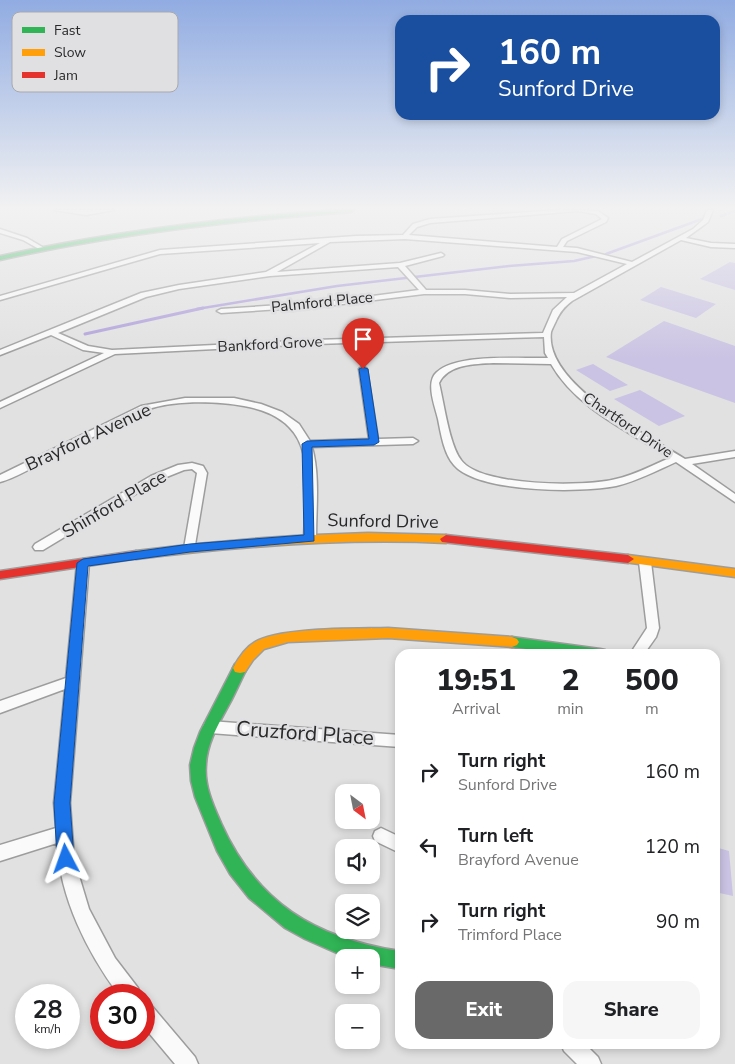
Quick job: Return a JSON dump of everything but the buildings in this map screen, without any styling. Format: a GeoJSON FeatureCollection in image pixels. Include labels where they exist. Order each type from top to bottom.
{"type":"FeatureCollection","features":[{"type":"Feature","properties":{"kind":"street"},"geometry":{"type":"LineString","coordinates":[[0,298],[133,260]]}},
{"type":"Feature","properties":{"kind":"street"},"geometry":{"type":"LineString","coordinates":[[0,353],[144,295],[179,287],[268,274],[294,260]]}},
{"type":"Feature","properties":{"kind":"street","name":"Palmford Place"},"geometry":{"type":"LineString","coordinates":[[268,274],[400,265],[422,260]]}},
{"type":"Feature","properties":{"kind":"street"},"geometry":{"type":"LineString","coordinates":[[620,260],[634,264]]}},
{"type":"Feature","properties":{"kind":"street"},"geometry":{"type":"LineString","coordinates":[[546,335],[558,309],[578,295],[642,260]]}},
{"type":"Feature","properties":{"kind":"street"},"geometry":{"type":"LineString","coordinates":[[400,265],[424,292]]}},
{"type":"Feature","properties":{"kind":"street","name":"Palmford Place"},"geometry":{"type":"LineString","coordinates":[[221,311],[326,304],[424,292],[510,296],[578,295]]}},
{"type":"Feature","properties":{"kind":"street","name":"Bankford Grove"},"geometry":{"type":"LineString","coordinates":[[52,333],[86,348],[113,352],[315,342],[546,335]]}},
{"type":"Feature","properties":{"kind":"street","name":"Chartford Drive"},"geometry":{"type":"LineString","coordinates":[[546,335],[552,361],[573,387],[591,402],[680,460],[735,499]]}},
{"type":"Feature","properties":{"kind":"street","name":"Bankford Grove"},"geometry":{"type":"LineString","coordinates":[[0,405],[113,352]]}},
{"type":"Feature","properties":{"kind":"street"},"geometry":{"type":"LineString","coordinates":[[552,361],[473,363],[453,366],[439,374],[435,383],[453,457],[463,468],[480,477],[503,482],[595,486],[622,481],[680,460],[735,454]]}},
{"type":"Feature","properties":{"kind":"street"},"geometry":{"type":"LineString","coordinates":[[363,369],[374,442]]}},
{"type":"Feature","properties":{"kind":"street","name":"Brayford Avenue"},"geometry":{"type":"LineString","coordinates":[[0,479],[126,415],[166,401],[216,398],[257,405],[290,422],[302,433],[307,444]]}},
{"type":"Feature","properties":{"kind":"street"},"geometry":{"type":"LineString","coordinates":[[310,538],[307,444],[413,441]]}},
{"type":"Feature","properties":{"kind":"street","name":"Shinford Place"},"geometry":{"type":"LineString","coordinates":[[39,547],[155,478],[182,467],[192,466],[199,468],[202,473],[190,548]]}},
{"type":"Feature","properties":{"kind":"street","name":"Sunford Drive"},"geometry":{"type":"LineString","coordinates":[[0,575],[190,548],[359,536],[482,542],[735,573]]}},
{"type":"Feature","properties":{"kind":"street"},"geometry":{"type":"LineString","coordinates":[[640,649],[653,628],[645,562]]}},
{"type":"Feature","properties":{"kind":"street"},"geometry":{"type":"LineString","coordinates":[[83,563],[62,803],[66,859],[80,912],[108,965],[123,984]]}},
{"type":"Feature","properties":{"kind":"street"},"geometry":{"type":"LineString","coordinates":[[395,960],[384,960],[319,937],[285,916],[261,896],[242,876],[227,853],[212,820],[200,784],[198,768],[200,747],[210,726],[251,653],[259,645],[279,639],[380,632],[457,636],[560,649]]}},
{"type":"Feature","properties":{"kind":"street"},"geometry":{"type":"LineString","coordinates":[[0,706],[72,681]]}},
{"type":"Feature","properties":{"kind":"street","name":"Cruzford Place"},"geometry":{"type":"LineString","coordinates":[[210,726],[395,741]]}},
{"type":"Feature","properties":{"kind":"street"},"geometry":{"type":"LineString","coordinates":[[0,853],[64,833]]}},
{"type":"Feature","properties":{"kind":"street"},"geometry":{"type":"LineString","coordinates":[[381,836],[395,842]]}},
{"type":"Feature","properties":{"kind":"street"},"geometry":{"type":"LineString","coordinates":[[155,1025],[188,1064]]}},
{"type":"Feature","properties":{"kind":"street"},"geometry":{"type":"LineString","coordinates":[[576,1049],[591,1064]]}},
{"type":"Feature","properties":{"kind":"shaded area"},"geometry":{"type":"Polygon","coordinates":[[[730,262],[735,263],[735,290],[700,279],[730,262]]]}},
{"type":"Feature","properties":{"kind":"shaded area"},"geometry":{"type":"Polygon","coordinates":[[[661,287],[716,304],[696,318],[640,300],[661,287]]]}},
{"type":"Feature","properties":{"kind":"shaded area"},"geometry":{"type":"Polygon","coordinates":[[[664,321],[735,346],[735,403],[606,357],[664,321]]]}},
{"type":"Feature","properties":{"kind":"shaded area"},"geometry":{"type":"Polygon","coordinates":[[[593,364],[628,385],[610,391],[576,370],[593,364]]]}},
{"type":"Feature","properties":{"kind":"shaded area"},"geometry":{"type":"Polygon","coordinates":[[[640,390],[685,416],[659,426],[614,399],[640,390]]]}},
{"type":"Feature","properties":{"kind":"shaded area"},"geometry":{"type":"Polygon","coordinates":[[[720,848],[729,851],[733,896],[720,893],[720,848]]]}},
{"type":"Feature","properties":{"kind":"waterway"},"geometry":{"type":"LineString","coordinates":[[203,308],[337,286],[580,260]]}},
{"type":"Feature","properties":{"kind":"waterway"},"geometry":{"type":"LineString","coordinates":[[85,334],[203,308]]}},
{"type":"Feature","properties":{"kind":"waterway"},"geometry":{"type":"LineString","coordinates":[[197,309],[203,308]]}},
{"type":"Feature","properties":{"kind":"traffic: fast"},"geometry":{"type":"LineString","coordinates":[[512,642],[563,649]]}},
{"type":"Feature","properties":{"kind":"traffic: fast"},"geometry":{"type":"LineString","coordinates":[[240,668],[207,732],[201,748],[198,765],[203,797],[229,857],[236,869],[255,892],[272,908],[291,921],[332,943],[354,951],[395,959]]}},
{"type":"Feature","properties":{"kind":"traffic: slow"},"geometry":{"type":"LineString","coordinates":[[136,555],[252,542],[368,537],[446,539]]}},
{"type":"Feature","properties":{"kind":"traffic: slow"},"geometry":{"type":"LineString","coordinates":[[628,559],[735,573]]}},
{"type":"Feature","properties":{"kind":"traffic: slow"},"geometry":{"type":"LineString","coordinates":[[240,668],[248,656],[260,645],[288,637],[388,633],[512,642]]}},
{"type":"Feature","properties":{"kind":"traffic: jam"},"geometry":{"type":"LineString","coordinates":[[446,539],[628,559]]}},
{"type":"Feature","properties":{"kind":"traffic: jam"},"geometry":{"type":"LineString","coordinates":[[0,575],[136,555]]}},
{"type":"Feature","properties":{"kind":"route"},"geometry":{"type":"LineString","coordinates":[[66,859],[62,803],[83,563],[190,548],[310,538],[307,444],[374,442],[363,369]]}}]}
